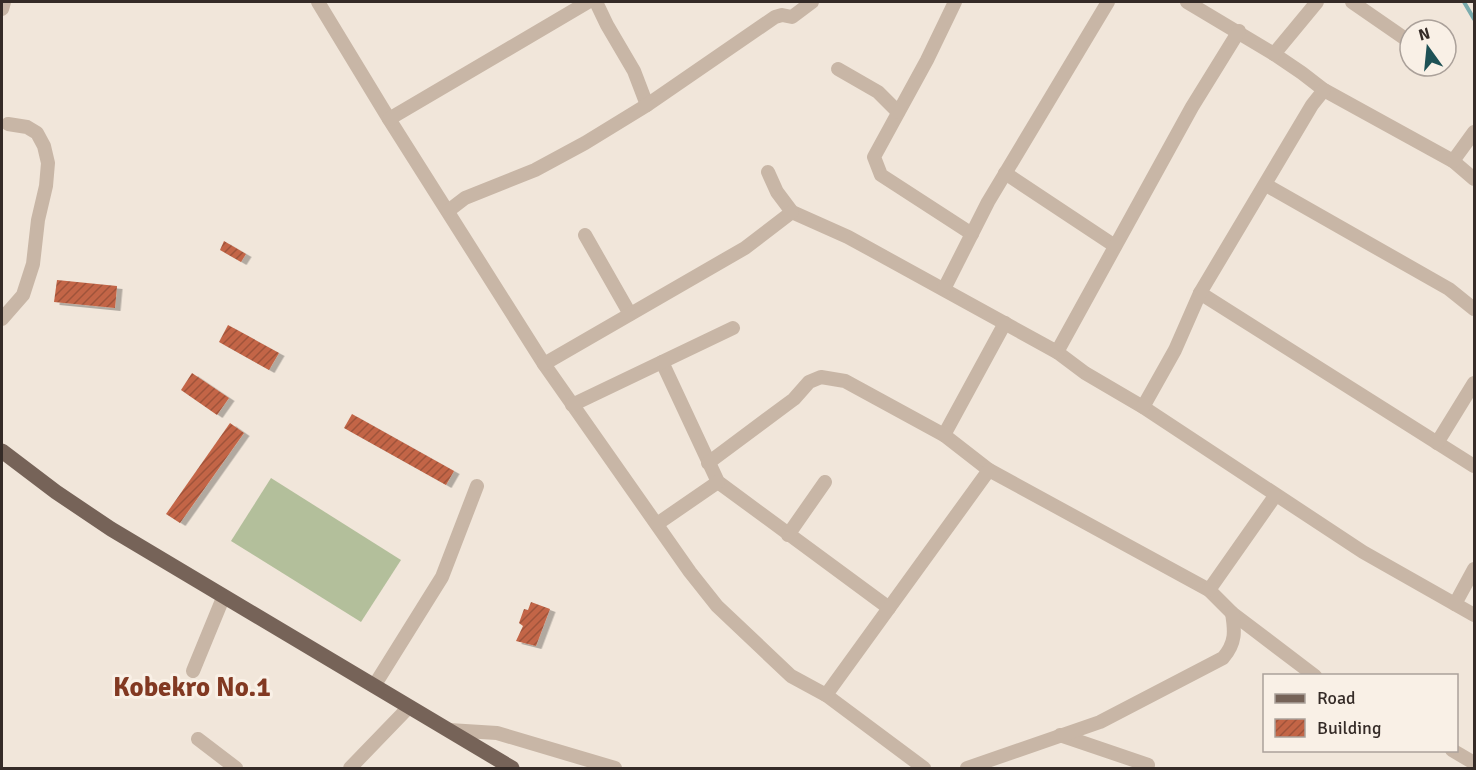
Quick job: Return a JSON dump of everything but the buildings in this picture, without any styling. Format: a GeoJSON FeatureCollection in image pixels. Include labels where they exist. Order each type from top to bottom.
{"type":"FeatureCollection","features":[{"type":"Feature","properties":{"kind":"main road"},"geometry":{"type":"LineString","coordinates":[[2,451],[111,530],[512,768]]}},
{"type":"Feature","properties":{"kind":"street"},"geometry":{"type":"LineString","coordinates":[[2,9],[4,2]]}},
{"type":"Feature","properties":{"kind":"street"},"geometry":{"type":"LineString","coordinates":[[318,2],[544,364],[690,572],[717,606],[791,676],[826,695],[921,768]]}},
{"type":"Feature","properties":{"kind":"street"},"geometry":{"type":"LineString","coordinates":[[389,119],[588,2]]}},
{"type":"Feature","properties":{"kind":"street"},"geometry":{"type":"LineString","coordinates":[[596,2],[634,71],[647,105]]}},
{"type":"Feature","properties":{"kind":"street"},"geometry":{"type":"LineString","coordinates":[[778,2],[792,18]]}},
{"type":"Feature","properties":{"kind":"street"},"geometry":{"type":"LineString","coordinates":[[792,18],[812,2]]}},
{"type":"Feature","properties":{"kind":"street"},"geometry":{"type":"LineString","coordinates":[[955,2],[927,60],[874,157],[881,175],[972,234]]}},
{"type":"Feature","properties":{"kind":"street"},"geometry":{"type":"LineString","coordinates":[[944,290],[1005,172],[1108,2]]}},
{"type":"Feature","properties":{"kind":"street"},"geometry":{"type":"LineString","coordinates":[[1187,2],[1239,31],[1324,90],[1453,161],[1474,179]]}},
{"type":"Feature","properties":{"kind":"street"},"geometry":{"type":"LineString","coordinates":[[1274,54],[1317,2]]}},
{"type":"Feature","properties":{"kind":"street"},"geometry":{"type":"LineString","coordinates":[[1352,2],[1398,34]]}},
{"type":"Feature","properties":{"kind":"street"},"geometry":{"type":"LineString","coordinates":[[448,211],[465,198],[535,170],[585,143],[647,105],[775,17],[782,15],[792,18]]}},
{"type":"Feature","properties":{"kind":"street"},"geometry":{"type":"LineString","coordinates":[[1057,352],[1192,107],[1239,31]]}},
{"type":"Feature","properties":{"kind":"street"},"geometry":{"type":"LineString","coordinates":[[838,69],[878,92],[898,112]]}},
{"type":"Feature","properties":{"kind":"street"},"geometry":{"type":"LineString","coordinates":[[1143,407],[1174,350],[1200,293],[1312,105],[1324,90]]}},
{"type":"Feature","properties":{"kind":"street"},"geometry":{"type":"LineString","coordinates":[[2,319],[23,295],[33,264],[48,163],[38,133],[27,127],[8,124]]}},
{"type":"Feature","properties":{"kind":"street"},"geometry":{"type":"LineString","coordinates":[[1453,161],[1474,132]]}},
{"type":"Feature","properties":{"kind":"street"},"geometry":{"type":"LineString","coordinates":[[768,172],[777,192],[792,212],[848,237],[1057,352],[1085,373],[1143,407],[1363,552],[1474,615]]}},
{"type":"Feature","properties":{"kind":"street"},"geometry":{"type":"LineString","coordinates":[[1005,172],[1115,246]]}},
{"type":"Feature","properties":{"kind":"street"},"geometry":{"type":"LineString","coordinates":[[1266,185],[1449,289],[1474,309]]}},
{"type":"Feature","properties":{"kind":"street"},"geometry":{"type":"LineString","coordinates":[[544,364],[745,248],[792,212]]}},
{"type":"Feature","properties":{"kind":"street"},"geometry":{"type":"LineString","coordinates":[[585,235],[630,314]]}},
{"type":"Feature","properties":{"kind":"street"},"geometry":{"type":"LineString","coordinates":[[1200,293],[1474,466]]}},
{"type":"Feature","properties":{"kind":"street"},"geometry":{"type":"LineString","coordinates":[[944,435],[1005,323]]}},
{"type":"Feature","properties":{"kind":"street"},"geometry":{"type":"LineString","coordinates":[[572,405],[734,328]]}},
{"type":"Feature","properties":{"kind":"street"},"geometry":{"type":"LineString","coordinates":[[662,362],[718,482],[889,608]]}},
{"type":"Feature","properties":{"kind":"street"},"geometry":{"type":"LineString","coordinates":[[708,463],[794,399],[809,382],[821,377],[845,381],[944,435],[989,470],[1209,590],[1232,613],[1314,674]]}},
{"type":"Feature","properties":{"kind":"street"},"geometry":{"type":"LineString","coordinates":[[1437,443],[1474,383]]}},
{"type":"Feature","properties":{"kind":"street"},"geometry":{"type":"LineString","coordinates":[[826,695],[989,470]]}},
{"type":"Feature","properties":{"kind":"street"},"geometry":{"type":"LineString","coordinates":[[657,524],[718,482]]}},
{"type":"Feature","properties":{"kind":"street"},"geometry":{"type":"LineString","coordinates":[[788,535],[825,483]]}},
{"type":"Feature","properties":{"kind":"street"},"geometry":{"type":"LineString","coordinates":[[374,686],[442,577],[477,486]]}},
{"type":"Feature","properties":{"kind":"street"},"geometry":{"type":"LineString","coordinates":[[1209,590],[1275,496]]}},
{"type":"Feature","properties":{"kind":"street"},"geometry":{"type":"LineString","coordinates":[[1455,604],[1474,569]]}},
{"type":"Feature","properties":{"kind":"street"},"geometry":{"type":"LineString","coordinates":[[193,670],[223,598]]}},
{"type":"Feature","properties":{"kind":"street"},"geometry":{"type":"LineString","coordinates":[[967,768],[984,765],[1100,722],[1223,658],[1235,638],[1232,613]]}},
{"type":"Feature","properties":{"kind":"street"},"geometry":{"type":"LineString","coordinates":[[350,768],[410,707]]}},
{"type":"Feature","properties":{"kind":"street"},"geometry":{"type":"LineString","coordinates":[[449,730],[497,733],[615,768]]}},
{"type":"Feature","properties":{"kind":"street"},"geometry":{"type":"LineString","coordinates":[[1060,735],[1148,765]]}},
{"type":"Feature","properties":{"kind":"street"},"geometry":{"type":"LineString","coordinates":[[198,740],[236,768]]}},
{"type":"Feature","properties":{"kind":"street"},"geometry":{"type":"LineString","coordinates":[[1455,752],[1474,763]]}},
{"type":"Feature","properties":{"kind":"green space"},"geometry":{"type":"Polygon","coordinates":[[[271,478],[401,560],[361,622],[231,541],[271,478]]]}},
{"type":"Feature","properties":{"kind":"waterway"},"geometry":{"type":"LineString","coordinates":[[1464,2],[1474,19]]}},
{"type":"Feature","properties":{"kind":"district","name":"Kobekro No.1"},"geometry":{"type":"Point","coordinates":[192,687]}}]}
